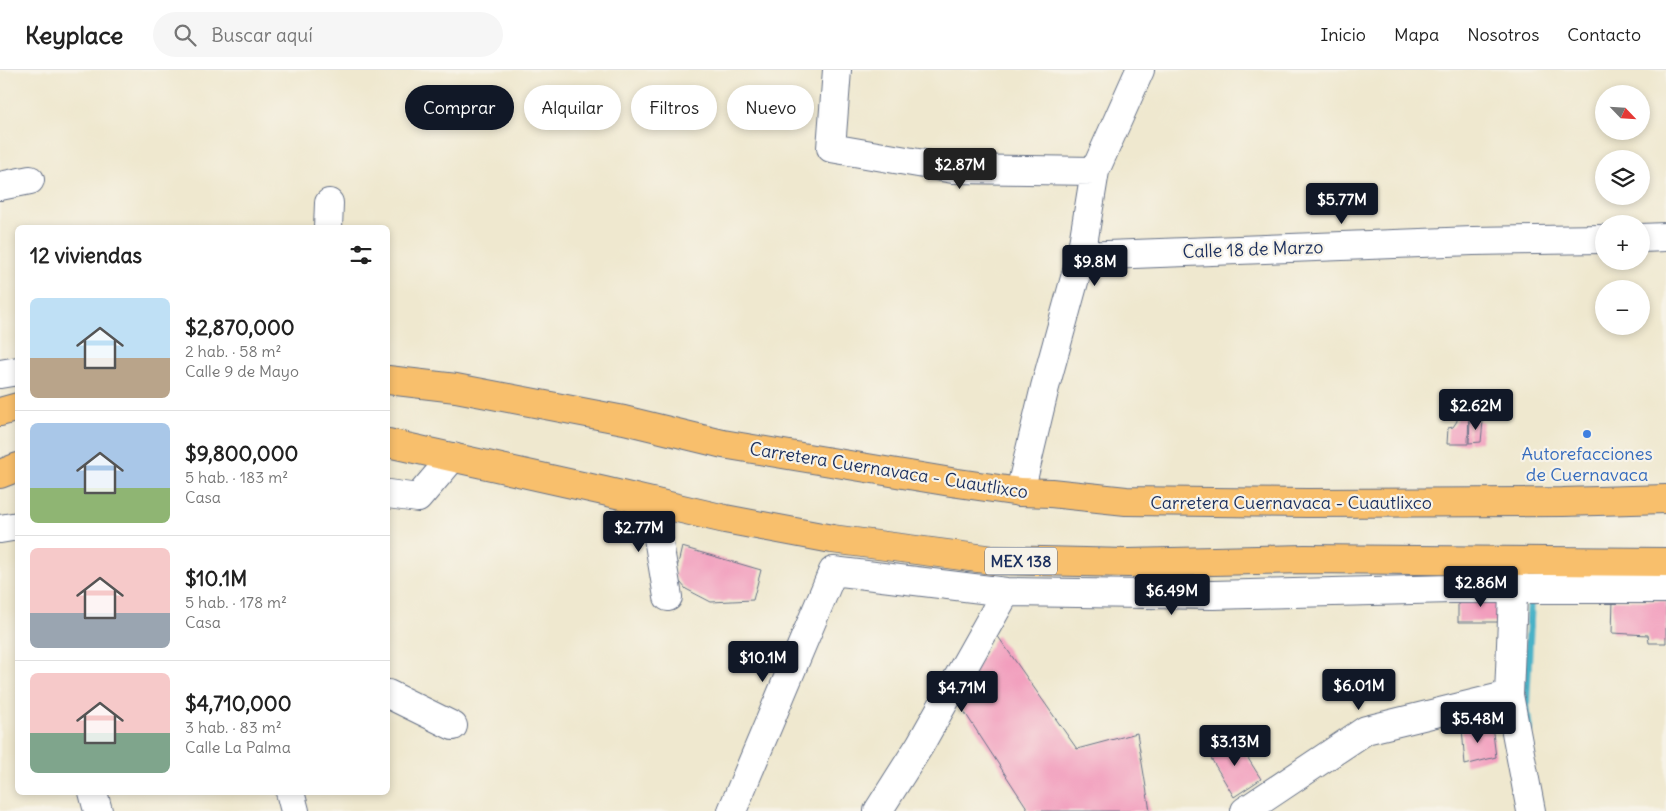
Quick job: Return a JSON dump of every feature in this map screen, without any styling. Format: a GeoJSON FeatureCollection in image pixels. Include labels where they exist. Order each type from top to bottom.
{"type":"FeatureCollection","features":[{"type":"Feature","properties":{"kind":"main road","name":"Carretera Cuernavaca - Cuautlixco"},"geometry":{"type":"LineString","coordinates":[[390,380],[456,388],[624,420],[723,444],[941,481],[1020,492],[1051,493],[1126,501],[1563,502],[1666,499]]}},
{"type":"Feature","properties":{"kind":"main road"},"geometry":{"type":"LineString","coordinates":[[0,412],[15,408]]}},
{"type":"Feature","properties":{"kind":"main road","name":"MEX 138"},"geometry":{"type":"LineString","coordinates":[[390,443],[453,456],[725,519],[832,539],[993,560],[1128,563],[1305,559],[1666,562]]}},
{"type":"Feature","properties":{"kind":"main road"},"geometry":{"type":"LineString","coordinates":[[0,474],[15,468]]}},
{"type":"Feature","properties":{"kind":"street"},"geometry":{"type":"LineString","coordinates":[[837,70],[831,148],[952,169],[1095,172]]}},
{"type":"Feature","properties":{"kind":"street"},"geometry":{"type":"LineString","coordinates":[[1020,492],[1045,386],[1081,256],[1095,172],[1140,70]]}},
{"type":"Feature","properties":{"kind":"street"},"geometry":{"type":"LineString","coordinates":[[0,186],[30,180]]}},
{"type":"Feature","properties":{"kind":"street"},"geometry":{"type":"LineString","coordinates":[[1650,238],[1666,238]]}},
{"type":"Feature","properties":{"kind":"street","name":"Calle 18 de Marzo"},"geometry":{"type":"LineString","coordinates":[[1081,256],[1473,241],[1595,239]]}},
{"type":"Feature","properties":{"kind":"street"},"geometry":{"type":"LineString","coordinates":[[0,374],[15,372]]}},
{"type":"Feature","properties":{"kind":"street"},"geometry":{"type":"LineString","coordinates":[[390,494],[418,498],[453,456]]}},
{"type":"Feature","properties":{"kind":"street"},"geometry":{"type":"LineString","coordinates":[[652,502],[668,596]]}},
{"type":"Feature","properties":{"kind":"street"},"geometry":{"type":"LineString","coordinates":[[0,530],[15,527]]}},
{"type":"Feature","properties":{"kind":"street"},"geometry":{"type":"LineString","coordinates":[[1514,560],[1509,695],[1531,811]]}},
{"type":"Feature","properties":{"kind":"street"},"geometry":{"type":"LineString","coordinates":[[732,811],[833,571],[1006,592],[1214,595],[1514,588],[1666,589]]}},
{"type":"Feature","properties":{"kind":"street"},"geometry":{"type":"LineString","coordinates":[[878,811],[920,745],[1006,592]]}},
{"type":"Feature","properties":{"kind":"street"},"geometry":{"type":"LineString","coordinates":[[390,695],[453,726]]}},
{"type":"Feature","properties":{"kind":"street"},"geometry":{"type":"LineString","coordinates":[[1252,809],[1366,730],[1509,695]]}},
{"type":"Feature","properties":{"kind":"street"},"geometry":{"type":"LineString","coordinates":[[94,795],[98,811]]}},
{"type":"Feature","properties":{"kind":"street"},"geometry":{"type":"LineString","coordinates":[[291,795],[295,811]]}},
{"type":"Feature","properties":{"kind":"building"},"geometry":{"type":"Polygon","coordinates":[[[1456,400],[1465,400],[1464,406],[1469,407],[1468,444],[1447,444],[1448,428],[1453,427],[1457,421],[1456,400]]]}},
{"type":"Feature","properties":{"kind":"building"},"geometry":{"type":"Polygon","coordinates":[[[1470,420],[1483,421],[1481,442],[1469,443],[1470,420]]]}},
{"type":"Feature","properties":{"kind":"building"},"geometry":{"type":"Polygon","coordinates":[[[682,547],[761,570],[753,600],[711,602],[686,589],[675,576],[682,547]]]}},
{"type":"Feature","properties":{"kind":"building"},"geometry":{"type":"Polygon","coordinates":[[[1504,594],[1503,622],[1458,622],[1458,595],[1504,594]]]}},
{"type":"Feature","properties":{"kind":"building"},"geometry":{"type":"Polygon","coordinates":[[[1613,600],[1666,601],[1666,643],[1649,643],[1648,635],[1612,633],[1613,600]]]}},
{"type":"Feature","properties":{"kind":"building"},"geometry":{"type":"Polygon","coordinates":[[[997,635],[1077,749],[1137,733],[1150,811],[1029,811],[956,699],[997,635]]]}},
{"type":"Feature","properties":{"kind":"building"},"geometry":{"type":"Polygon","coordinates":[[[1492,725],[1496,757],[1465,765],[1462,728],[1492,725]]]}},
{"type":"Feature","properties":{"kind":"building"},"geometry":{"type":"Polygon","coordinates":[[[1236,739],[1261,779],[1234,797],[1209,755],[1221,745],[1236,739]]]}},
{"type":"Feature","properties":{"kind":"waterway"},"geometry":{"type":"LineString","coordinates":[[1529,730],[1526,705],[1531,599]]}},
{"type":"Feature","properties":{"kind":"place","name":"Autorefacciones de Cuernavaca"},"geometry":{"type":"Point","coordinates":[1587,434]}}]}
